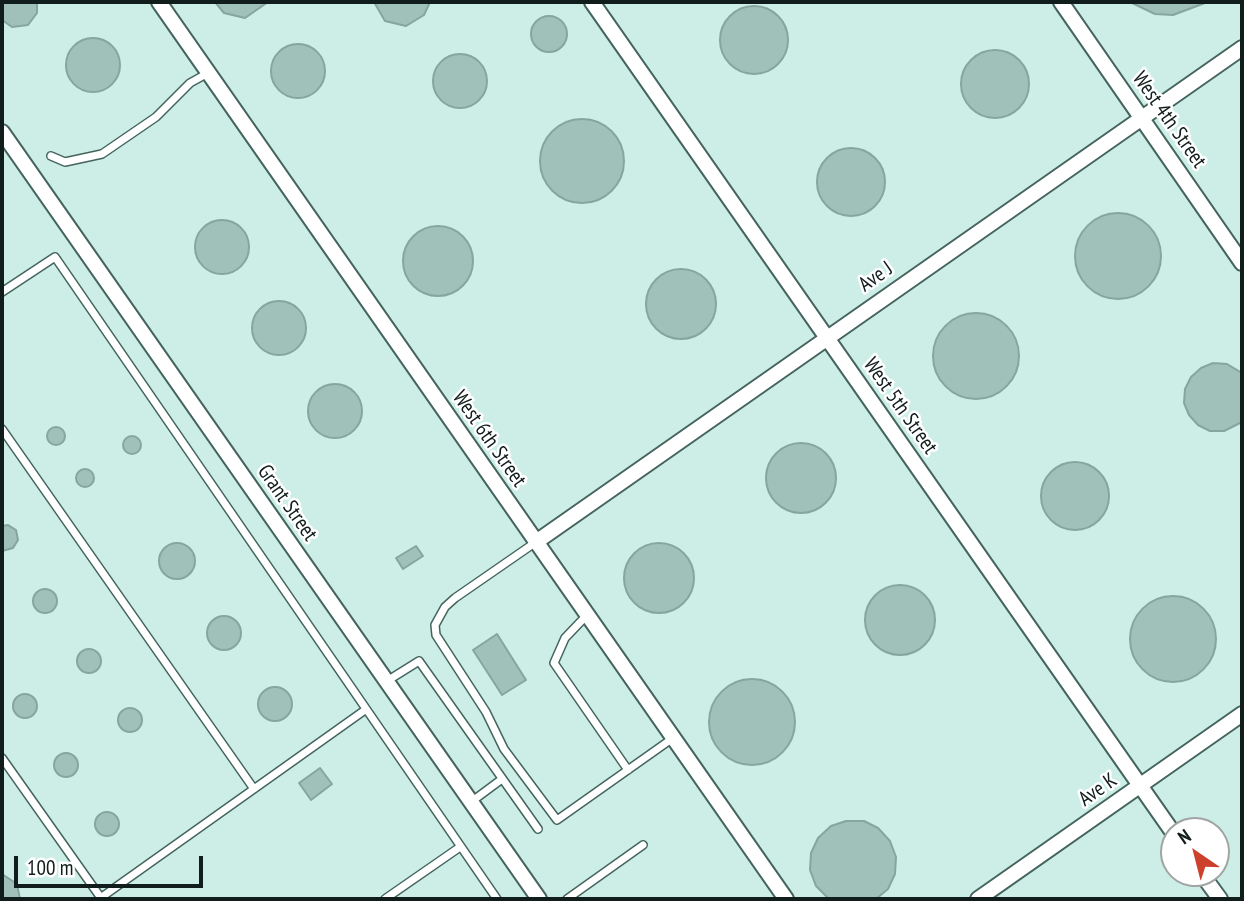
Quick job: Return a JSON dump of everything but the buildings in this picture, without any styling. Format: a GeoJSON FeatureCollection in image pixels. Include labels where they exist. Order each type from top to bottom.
{"type":"FeatureCollection","features":[{"type":"Feature","properties":{"kind":"street","name":"West 6th Street"},"geometry":{"type":"LineString","coordinates":[[159,2],[786,899]]}},
{"type":"Feature","properties":{"kind":"street","name":"West 5th Street"},"geometry":{"type":"LineString","coordinates":[[592,2],[1162,817]]}},
{"type":"Feature","properties":{"kind":"street","name":"West 4th Street"},"geometry":{"type":"LineString","coordinates":[[1061,2],[1242,262]]}},
{"type":"Feature","properties":{"kind":"street","name":"Ave J"},"geometry":{"type":"LineString","coordinates":[[536,542],[1242,48]]}},
{"type":"Feature","properties":{"kind":"street","name":"Grant Street"},"geometry":{"type":"LineString","coordinates":[[2,132],[538,899]]}},
{"type":"Feature","properties":{"kind":"street","name":"Ave K"},"geometry":{"type":"LineString","coordinates":[[978,899],[1242,714]]}},
{"type":"Feature","properties":{"kind":"lane"},"geometry":{"type":"LineString","coordinates":[[51,156],[65,162],[102,154],[156,117],[190,83],[208,72]]}},
{"type":"Feature","properties":{"kind":"lane"},"geometry":{"type":"LineString","coordinates":[[2,292],[55,257],[497,899]]}},
{"type":"Feature","properties":{"kind":"lane"},"geometry":{"type":"LineString","coordinates":[[2,429],[254,789]]}},
{"type":"Feature","properties":{"kind":"lane"},"geometry":{"type":"LineString","coordinates":[[536,542],[445,607],[435,625],[436,635],[486,712],[504,749],[557,820],[673,738]]}},
{"type":"Feature","properties":{"kind":"lane"},"geometry":{"type":"LineString","coordinates":[[587,615],[565,638],[554,663],[628,770]]}},
{"type":"Feature","properties":{"kind":"lane"},"geometry":{"type":"LineString","coordinates":[[387,682],[419,661],[538,830]]}},
{"type":"Feature","properties":{"kind":"lane"},"geometry":{"type":"LineString","coordinates":[[2,758],[100,899],[365,710]]}},
{"type":"Feature","properties":{"kind":"lane"},"geometry":{"type":"LineString","coordinates":[[471,802],[502,779]]}},
{"type":"Feature","properties":{"kind":"lane"},"geometry":{"type":"LineString","coordinates":[[567,899],[643,845]]}},
{"type":"Feature","properties":{"kind":"lane"},"geometry":{"type":"LineString","coordinates":[[385,899],[460,847]]}}]}
